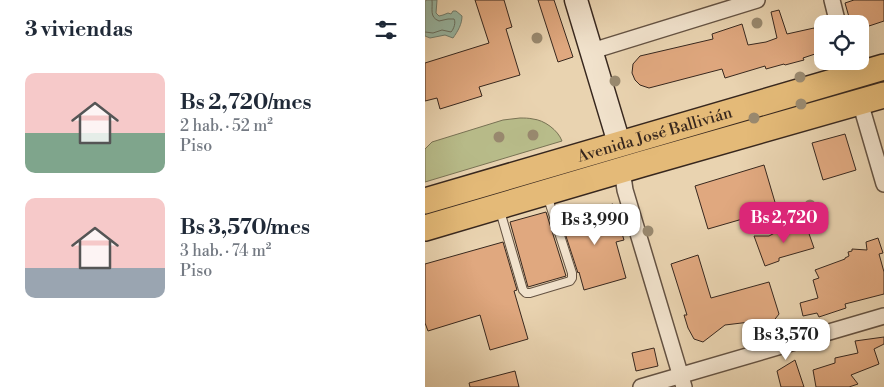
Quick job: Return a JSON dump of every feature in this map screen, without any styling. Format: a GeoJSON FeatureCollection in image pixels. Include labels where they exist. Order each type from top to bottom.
{"type":"FeatureCollection","features":[{"type":"Feature","properties":{"kind":"main road"},"geometry":{"type":"LineString","coordinates":[[576,0],[619,143],[622,170]]}},
{"type":"Feature","properties":{"kind":"main road","name":"Avenida José Ballivián"},"geometry":{"type":"LineString","coordinates":[[869,68],[884,67]]}},
{"type":"Feature","properties":{"kind":"main road","name":"Avenida José Ballivián"},"geometry":{"type":"LineString","coordinates":[[425,201],[619,143],[846,70]]}},
{"type":"Feature","properties":{"kind":"main road","name":"Avenida José Ballivián"},"geometry":{"type":"LineString","coordinates":[[425,228],[884,95]]}},
{"type":"Feature","properties":{"kind":"street"},"geometry":{"type":"LineString","coordinates":[[592,51],[757,0]]}},
{"type":"Feature","properties":{"kind":"street"},"geometry":{"type":"LineString","coordinates":[[832,0],[836,15]]}},
{"type":"Feature","properties":{"kind":"street"},"geometry":{"type":"LineString","coordinates":[[860,102],[884,184]]}},
{"type":"Feature","properties":{"kind":"street"},"geometry":{"type":"LineString","coordinates":[[622,170],[625,190],[682,381]]}},
{"type":"Feature","properties":{"kind":"street"},"geometry":{"type":"LineString","coordinates":[[641,387],[682,381],[884,316]]}},
{"type":"Feature","properties":{"kind":"lane"},"geometry":{"type":"LineString","coordinates":[[499,207],[523,290],[526,293],[530,293],[569,281],[572,278],[547,193]]}},
{"type":"Feature","properties":{"kind":"green space"},"geometry":{"type":"Polygon","coordinates":[[[520,118],[537,120],[546,124],[554,129],[562,141],[425,182],[425,149],[432,142],[503,120],[520,118]]]}},
{"type":"Feature","properties":{"kind":"water"},"geometry":{"type":"Polygon","coordinates":[[[437,0],[436,13],[439,16],[456,11],[462,16],[453,38],[445,35],[430,38],[425,36],[425,1],[437,0]]]}},
{"type":"Feature","properties":{"kind":"building"},"geometry":{"type":"Polygon","coordinates":[[[475,0],[504,0],[512,27],[506,29],[520,75],[479,87],[482,96],[440,109],[437,98],[425,101],[425,63],[489,43],[475,0]]]}},
{"type":"Feature","properties":{"kind":"building"},"geometry":{"type":"Polygon","coordinates":[[[538,0],[554,0],[573,57],[558,62],[538,0]]]}},
{"type":"Feature","properties":{"kind":"building"},"geometry":{"type":"Polygon","coordinates":[[[854,0],[884,0],[884,21],[869,26],[869,15],[848,15],[845,3],[854,0]]]}},
{"type":"Feature","properties":{"kind":"building"},"geometry":{"type":"Polygon","coordinates":[[[779,10],[787,34],[814,28],[814,54],[803,58],[804,60],[766,69],[765,66],[725,78],[722,69],[649,88],[640,85],[635,80],[632,73],[633,64],[640,56],[713,39],[712,34],[742,24],[748,45],[777,38],[771,12],[779,10]]]}},
{"type":"Feature","properties":{"kind":"building"},"geometry":{"type":"Polygon","coordinates":[[[845,134],[856,170],[823,180],[812,143],[845,134]]]}},
{"type":"Feature","properties":{"kind":"building"},"geometry":{"type":"Polygon","coordinates":[[[764,165],[777,209],[708,229],[695,186],[764,165]]]}},
{"type":"Feature","properties":{"kind":"building"},"geometry":{"type":"Polygon","coordinates":[[[613,204],[624,240],[616,242],[626,278],[584,290],[560,218],[613,204]]]}},
{"type":"Feature","properties":{"kind":"building"},"geometry":{"type":"Polygon","coordinates":[[[546,212],[566,276],[528,287],[510,222],[546,212]]]}},
{"type":"Feature","properties":{"kind":"building"},"geometry":{"type":"Polygon","coordinates":[[[798,224],[802,228],[807,228],[814,248],[779,258],[779,261],[765,266],[754,236],[769,236],[786,227],[798,224]]]}},
{"type":"Feature","properties":{"kind":"building"},"geometry":{"type":"Polygon","coordinates":[[[878,238],[883,253],[879,254],[884,272],[884,294],[845,304],[846,308],[819,317],[817,313],[803,316],[800,303],[818,298],[813,280],[819,278],[815,270],[845,259],[849,256],[848,252],[852,251],[852,249],[867,250],[866,242],[878,238]]]}},
{"type":"Feature","properties":{"kind":"building"},"geometry":{"type":"Polygon","coordinates":[[[503,242],[517,290],[514,291],[528,339],[490,350],[480,315],[428,331],[425,323],[425,264],[503,242]]]}},
{"type":"Feature","properties":{"kind":"building"},"geometry":{"type":"Polygon","coordinates":[[[698,255],[711,298],[769,282],[779,314],[772,323],[758,321],[725,325],[703,342],[694,339],[684,315],[687,315],[671,264],[698,255]]]}},
{"type":"Feature","properties":{"kind":"building"},"geometry":{"type":"Polygon","coordinates":[[[884,337],[884,344],[874,349],[879,364],[851,375],[858,384],[849,387],[816,387],[813,370],[835,363],[835,358],[858,353],[855,341],[884,337]]]}},
{"type":"Feature","properties":{"kind":"building"},"geometry":{"type":"Polygon","coordinates":[[[654,348],[658,366],[636,371],[632,353],[654,348]]]}},
{"type":"Feature","properties":{"kind":"building"},"geometry":{"type":"Polygon","coordinates":[[[795,360],[804,387],[781,387],[777,371],[795,360]]]}},
{"type":"Feature","properties":{"kind":"building"},"geometry":{"type":"Polygon","coordinates":[[[515,371],[519,387],[470,387],[469,383],[515,371]]]}}]}
